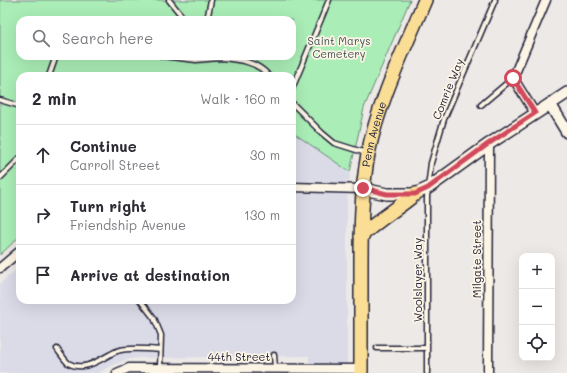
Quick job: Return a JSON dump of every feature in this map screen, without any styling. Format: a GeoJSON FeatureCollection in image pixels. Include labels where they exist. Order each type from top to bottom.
{"type":"FeatureCollection","features":[{"type":"Feature","properties":{"kind":"main road","name":"Penn Avenue"},"geometry":{"type":"LineString","coordinates":[[361,371],[361,236],[363,188],[378,116],[386,91],[425,0]]}},
{"type":"Feature","properties":{"kind":"main road"},"geometry":{"type":"LineString","coordinates":[[361,236],[373,225],[415,194]]}},
{"type":"Feature","properties":{"kind":"street"},"geometry":{"type":"LineString","coordinates":[[535,113],[513,78],[546,0]]}},
{"type":"Feature","properties":{"kind":"street"},"geometry":{"type":"LineString","coordinates":[[296,187],[363,188],[387,194],[415,194],[428,188],[488,144],[567,93]]}},
{"type":"Feature","properties":{"kind":"street"},"geometry":{"type":"LineString","coordinates":[[550,104],[567,132]]}},
{"type":"Feature","properties":{"kind":"street","name":"Milgate Street"},"geometry":{"type":"LineString","coordinates":[[488,144],[488,373]]}},
{"type":"Feature","properties":{"kind":"street"},"geometry":{"type":"LineString","coordinates":[[0,268],[16,254]]}},
{"type":"Feature","properties":{"kind":"street","name":"44th Street"},"geometry":{"type":"LineString","coordinates":[[117,373],[129,368],[160,368],[181,371],[275,368],[361,371]]}},
{"type":"Feature","properties":{"kind":"lane"},"geometry":{"type":"LineString","coordinates":[[169,0],[182,16]]}},
{"type":"Feature","properties":{"kind":"lane"},"geometry":{"type":"LineString","coordinates":[[208,16],[211,0]]}},
{"type":"Feature","properties":{"kind":"lane"},"geometry":{"type":"LineString","coordinates":[[296,78],[329,0]]}},
{"type":"Feature","properties":{"kind":"lane","name":"Comrie Way"},"geometry":{"type":"LineString","coordinates":[[428,188],[431,163],[444,119],[494,0]]}},
{"type":"Feature","properties":{"kind":"lane"},"geometry":{"type":"LineString","coordinates":[[50,72],[55,60]]}},
{"type":"Feature","properties":{"kind":"lane"},"geometry":{"type":"LineString","coordinates":[[236,60],[254,64],[266,72]]}},
{"type":"Feature","properties":{"kind":"lane"},"geometry":{"type":"LineString","coordinates":[[481,105],[513,78]]}},
{"type":"Feature","properties":{"kind":"lane"},"geometry":{"type":"LineString","coordinates":[[0,100],[16,105]]}},
{"type":"Feature","properties":{"kind":"lane"},"geometry":{"type":"LineString","coordinates":[[296,107],[334,143],[369,154]]}},
{"type":"Feature","properties":{"kind":"lane"},"geometry":{"type":"LineString","coordinates":[[0,178],[16,162]]}},
{"type":"Feature","properties":{"kind":"lane","name":"Woolslayer Way"},"geometry":{"type":"LineString","coordinates":[[427,373],[428,188]]}},
{"type":"Feature","properties":{"kind":"lane"},"geometry":{"type":"LineString","coordinates":[[143,304],[154,318],[161,335],[160,368]]}},
{"type":"Feature","properties":{"kind":"lane"},"geometry":{"type":"LineString","coordinates":[[57,348],[68,364],[78,369],[91,367],[118,351],[139,349],[160,350]]}},
{"type":"Feature","properties":{"kind":"lane"},"geometry":{"type":"LineString","coordinates":[[376,348],[428,348]]}},
{"type":"Feature","properties":{"kind":"lane"},"geometry":{"type":"LineString","coordinates":[[274,355],[275,368]]}},
{"type":"Feature","properties":{"kind":"shaded area"},"geometry":{"type":"Polygon","coordinates":[[[296,135],[350,172],[347,203],[347,373],[308,373],[309,356],[135,358],[122,361],[99,373],[0,373],[0,284],[16,270],[16,304],[296,304],[296,135]]]}},
{"type":"Feature","properties":{"kind":"green space","name":"Saint Marys Cemetery"},"geometry":{"type":"Polygon","coordinates":[[[0,0],[410,0],[364,108],[350,172],[296,135],[296,72],[16,72],[16,240],[0,255],[0,0]]]}},
{"type":"Feature","properties":{"kind":"route"},"geometry":{"type":"LineString","coordinates":[[363,188],[387,194],[415,194],[428,188],[488,144],[535,113],[513,78]]}}]}
